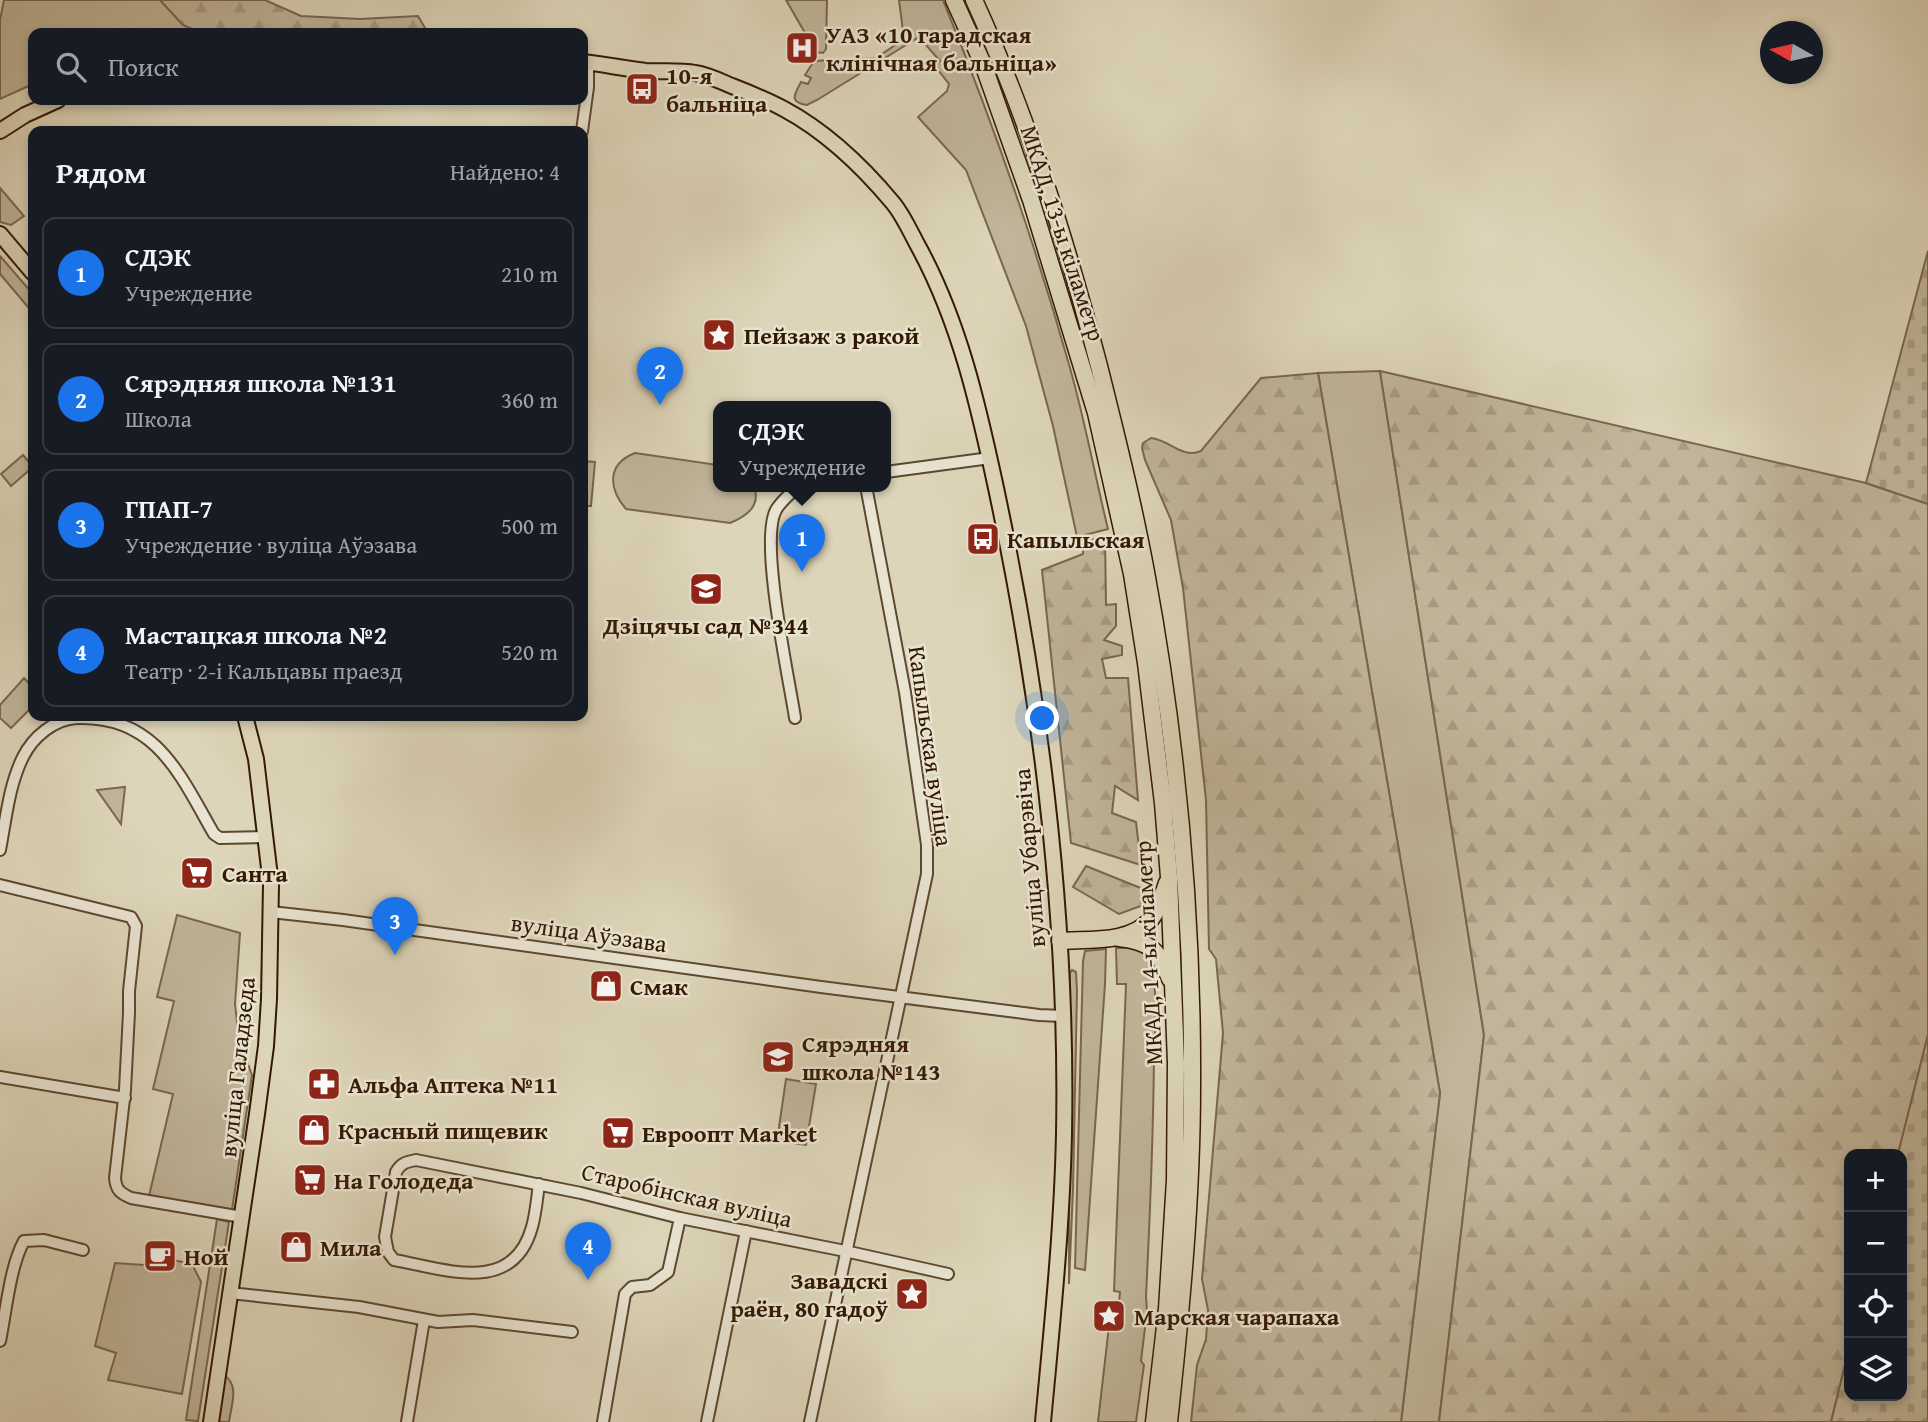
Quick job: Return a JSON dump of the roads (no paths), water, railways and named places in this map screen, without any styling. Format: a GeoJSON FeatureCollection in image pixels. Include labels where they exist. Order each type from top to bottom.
{"type":"FeatureCollection","features":[{"type":"Feature","properties":{"kind":"highway","name":"МКАД, 13-ы кіламетр"},"geometry":{"type":"LineString","coordinates":[[954,0],[983,64],[1031,200],[1120,484]]}},
{"type":"Feature","properties":{"kind":"highway","name":"МКАД, 13-ы кіламетр"},"geometry":{"type":"LineString","coordinates":[[974,0],[995,46],[1035,153],[1081,296],[1120,484]]}},
{"type":"Feature","properties":{"kind":"highway","name":"МКАД, 14-ы кіламетр"},"geometry":{"type":"LineString","coordinates":[[1120,484],[1163,803],[1177,1063],[1175,1180],[1167,1309],[1154,1422]]}},
{"type":"Feature","properties":{"kind":"highway","name":"МКАД, 14-ы кіламетр"},"geometry":{"type":"LineString","coordinates":[[1120,484],[1159,645],[1176,777],[1191,977],[1190,1185],[1181,1315],[1170,1414]]}},
{"type":"Feature","properties":{"kind":"highway"},"geometry":{"type":"LineString","coordinates":[[1113,937],[1137,930],[1151,919],[1169,877]]}},
{"type":"Feature","properties":{"kind":"highway"},"geometry":{"type":"LineString","coordinates":[[1060,941],[1113,937],[1148,945],[1165,965],[1174,989]]}},
{"type":"Feature","properties":{"kind":"highway"},"geometry":{"type":"LineString","coordinates":[[1170,1414],[1178,1422]]}},
{"type":"Feature","properties":{"kind":"main road","name":"вуліца Убарэвіча"},"geometry":{"type":"LineString","coordinates":[[588,62],[650,71],[696,73],[785,109],[826,137],[895,205],[941,292],[966,363],[990,458],[1024,626],[1053,845],[1060,941],[1063,1180],[1054,1313],[1042,1422]]}},
{"type":"Feature","properties":{"kind":"main road"},"geometry":{"type":"LineString","coordinates":[[0,131],[47,105]]}},
{"type":"Feature","properties":{"kind":"main road"},"geometry":{"type":"LineString","coordinates":[[0,234],[28,267]]}},
{"type":"Feature","properties":{"kind":"main road"},"geometry":{"type":"LineString","coordinates":[[0,247],[28,279]]}},
{"type":"Feature","properties":{"kind":"main road","name":"вуліца Галадзеда"},"geometry":{"type":"LineString","coordinates":[[211,1422],[242,1217],[269,999],[271,885],[256,760],[246,721]]}},
{"type":"Feature","properties":{"kind":"street"},"geometry":{"type":"LineString","coordinates":[[583,126],[586,105]]}},
{"type":"Feature","properties":{"kind":"street"},"geometry":{"type":"LineString","coordinates":[[891,471],[990,458]]}},
{"type":"Feature","properties":{"kind":"street"},"geometry":{"type":"LineString","coordinates":[[792,492],[775,511],[770,531],[771,571],[795,718]]}},
{"type":"Feature","properties":{"kind":"street","name":"Капыльская вуліца"},"geometry":{"type":"LineString","coordinates":[[810,1422],[925,884],[927,845],[905,692],[867,492]]}},
{"type":"Feature","properties":{"kind":"street"},"geometry":{"type":"LineString","coordinates":[[0,850],[3,817],[23,756],[46,729],[63,721]]}},
{"type":"Feature","properties":{"kind":"street"},"geometry":{"type":"LineString","coordinates":[[110,721],[122,723],[137,731],[167,757],[214,834],[220,838],[267,837]]}},
{"type":"Feature","properties":{"kind":"street"},"geometry":{"type":"LineString","coordinates":[[0,885],[131,917],[134,920],[136,926],[129,991],[125,1098],[116,1188],[121,1194],[131,1198],[242,1217]]}},
{"type":"Feature","properties":{"kind":"street","name":"вуліца Аўэзава"},"geometry":{"type":"LineString","coordinates":[[271,912],[901,998],[1063,1016]]}},
{"type":"Feature","properties":{"kind":"street"},"geometry":{"type":"LineString","coordinates":[[0,1077],[125,1098]]}},
{"type":"Feature","properties":{"kind":"street","name":"Старобінская вуліца"},"geometry":{"type":"LineString","coordinates":[[540,1184],[532,1228],[519,1255],[505,1267],[461,1274],[394,1259],[387,1252],[385,1237],[396,1172],[405,1162],[416,1160],[540,1184],[680,1218],[948,1274]]}},
{"type":"Feature","properties":{"kind":"street"},"geometry":{"type":"LineString","coordinates":[[603,1422],[625,1294],[632,1287],[650,1285],[668,1272],[680,1218]]}},
{"type":"Feature","properties":{"kind":"street"},"geometry":{"type":"LineString","coordinates":[[707,1422],[747,1231]]}},
{"type":"Feature","properties":{"kind":"street"},"geometry":{"type":"LineString","coordinates":[[0,1341],[19,1250],[24,1241],[44,1240],[83,1250]]}},
{"type":"Feature","properties":{"kind":"street"},"geometry":{"type":"LineString","coordinates":[[230,1293],[359,1307],[438,1322],[473,1320],[572,1332]]}},
{"type":"Feature","properties":{"kind":"street"},"geometry":{"type":"LineString","coordinates":[[407,1422],[424,1320]]}},
{"type":"Feature","properties":{"kind":"place","name":"УАЗ «10 гарадская клінічная бальніца»"},"geometry":{"type":"Point","coordinates":[802,48]}},
{"type":"Feature","properties":{"kind":"place","name":"10-я бальніца"},"geometry":{"type":"Point","coordinates":[642,89]}},
{"type":"Feature","properties":{"kind":"place","name":"Пейзаж з ракой"},"geometry":{"type":"Point","coordinates":[719,335]}},
{"type":"Feature","properties":{"kind":"place","name":"Сярэдняя школа №131"},"geometry":{"type":"Point","coordinates":[660,405]}},
{"type":"Feature","properties":{"kind":"place","name":"Капыльская"},"geometry":{"type":"Point","coordinates":[983,539]}},
{"type":"Feature","properties":{"kind":"place","name":"СДЭК"},"geometry":{"type":"Point","coordinates":[802,572]}},
{"type":"Feature","properties":{"kind":"place","name":"Дзіцячы сад №344"},"geometry":{"type":"Point","coordinates":[706,589]}},
{"type":"Feature","properties":{"kind":"place","name":"Санта"},"geometry":{"type":"Point","coordinates":[197,873]}},
{"type":"Feature","properties":{"kind":"place","name":"ГПАП-7"},"geometry":{"type":"Point","coordinates":[395,955]}},
{"type":"Feature","properties":{"kind":"place","name":"Смак"},"geometry":{"type":"Point","coordinates":[606,986]}},
{"type":"Feature","properties":{"kind":"place","name":"Сярэдняя школа №143"},"geometry":{"type":"Point","coordinates":[778,1057]}},
{"type":"Feature","properties":{"kind":"place","name":"Альфа Аптека №11"},"geometry":{"type":"Point","coordinates":[324,1084]}},
{"type":"Feature","properties":{"kind":"place","name":"Красный пищевик"},"geometry":{"type":"Point","coordinates":[314,1130]}},
{"type":"Feature","properties":{"kind":"place","name":"Евроопт Market"},"geometry":{"type":"Point","coordinates":[618,1133]}},
{"type":"Feature","properties":{"kind":"place","name":"На Голодеда"},"geometry":{"type":"Point","coordinates":[310,1180]}},
{"type":"Feature","properties":{"kind":"place","name":"Мила"},"geometry":{"type":"Point","coordinates":[296,1247]}},
{"type":"Feature","properties":{"kind":"place","name":"Ной"},"geometry":{"type":"Point","coordinates":[160,1256]}},
{"type":"Feature","properties":{"kind":"place","name":"Мастацкая школа №2"},"geometry":{"type":"Point","coordinates":[588,1280]}},
{"type":"Feature","properties":{"kind":"place","name":"Завадскі раён, 80 гадоў"},"geometry":{"type":"Point","coordinates":[912,1294]}},
{"type":"Feature","properties":{"kind":"place","name":"Марская чарапаха"},"geometry":{"type":"Point","coordinates":[1109,1316]}}]}
